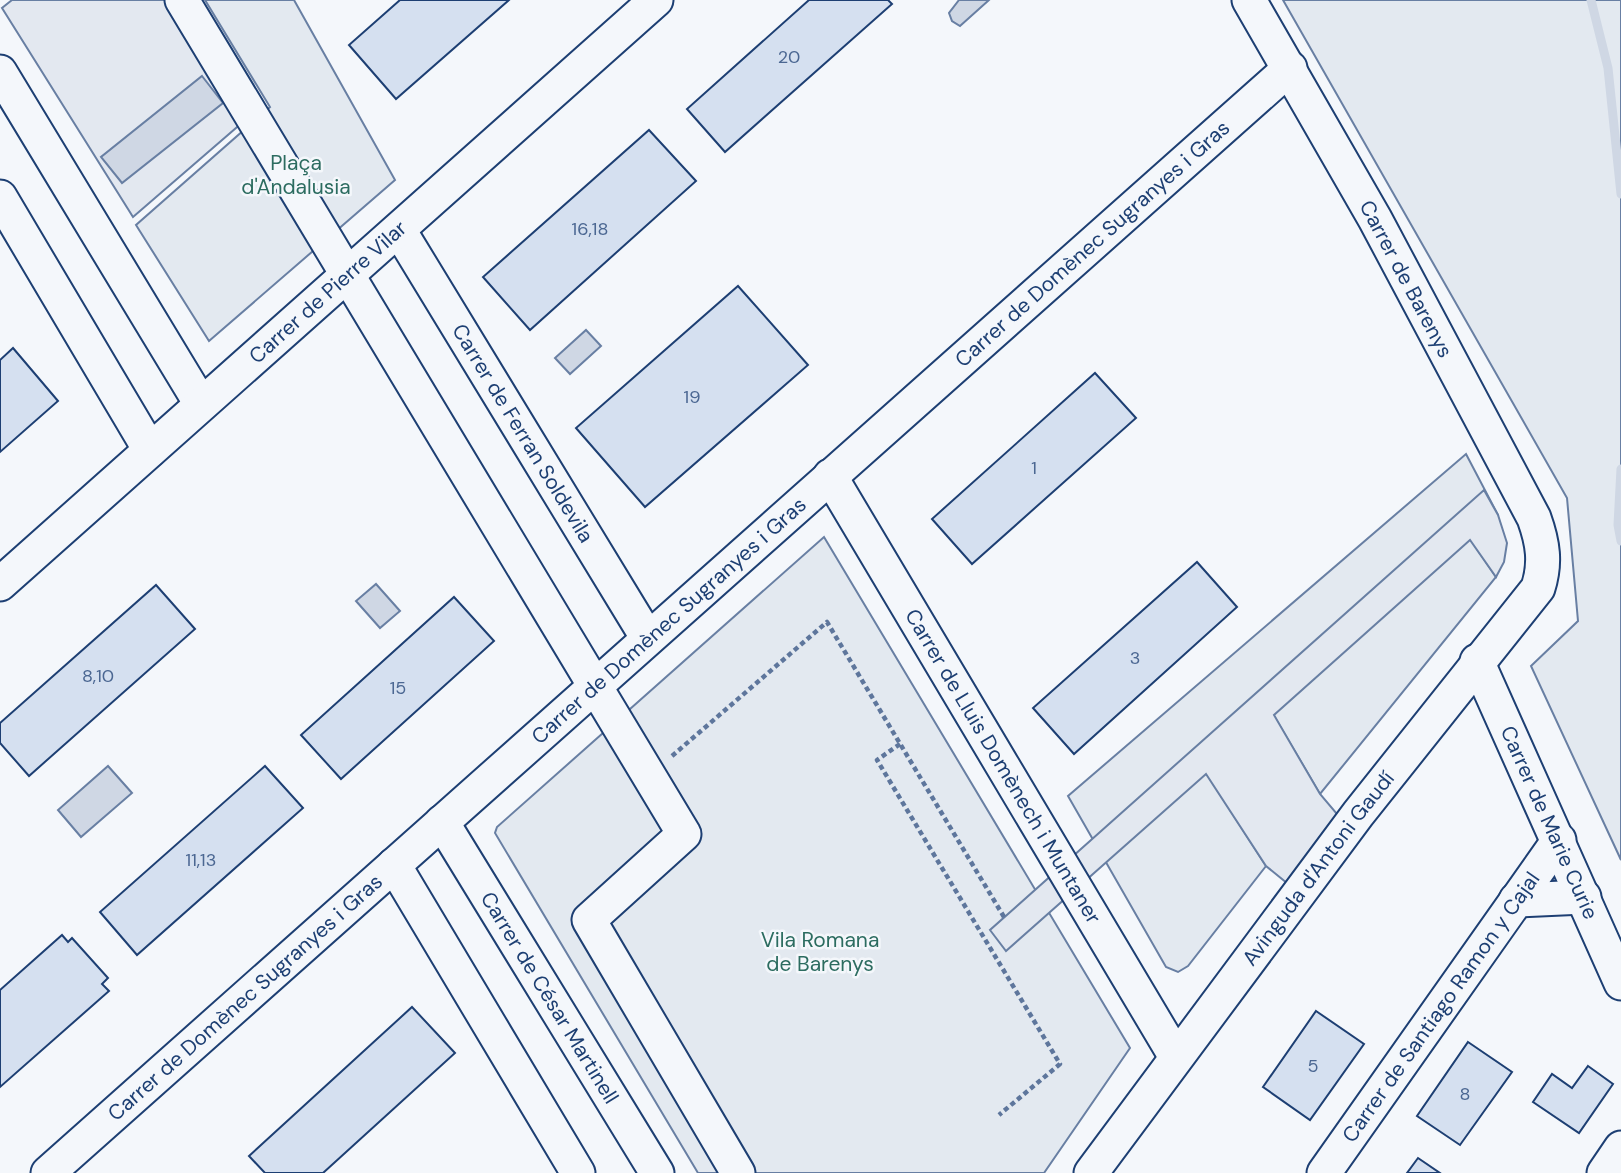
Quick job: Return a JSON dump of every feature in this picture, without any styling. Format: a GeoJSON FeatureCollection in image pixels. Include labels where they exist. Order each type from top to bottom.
{"type":"FeatureCollection","features":[{"type":"Feature","properties":{"kind":"street"},"geometry":{"type":"LineString","coordinates":[[182,0],[346,277],[684,834],[589,920],[738,1173]]}},
{"type":"Feature","properties":{"kind":"street","name":"Carrer de Pierre Vilar"},"geometry":{"type":"LineString","coordinates":[[0,584],[656,0]]}},
{"type":"Feature","properties":{"kind":"street","name":"Carrer de Barenys"},"geometry":{"type":"LineString","coordinates":[[1249,0],[1375,219],[1534,518],[1545,566]]}},
{"type":"Feature","properties":{"kind":"street","name":"Carrer de Domènec Sugranyes i Gras"},"geometry":{"type":"LineString","coordinates":[[48,1173],[647,636],[1290,68]]}},
{"type":"Feature","properties":{"kind":"street"},"geometry":{"type":"LineString","coordinates":[[0,72],[201,404]]}},
{"type":"Feature","properties":{"kind":"street"},"geometry":{"type":"LineString","coordinates":[[0,197],[150,450]]}},
{"type":"Feature","properties":{"kind":"street","name":"Carrer de Ferran Soldevila"},"geometry":{"type":"LineString","coordinates":[[399,230],[647,636]]}},
{"type":"Feature","properties":{"kind":"street","name":"Carrer de Lluis Domènech i Muntaner"},"geometry":{"type":"LineString","coordinates":[[830,476],[1177,1057]]}},
{"type":"Feature","properties":{"kind":"street","name":"Avinguda d'Antoni Gaudí"},"geometry":{"type":"LineString","coordinates":[[1091,1173],[1358,814],[1538,588],[1545,566]]}},
{"type":"Feature","properties":{"kind":"street","name":"Carrer de Marie Curie"},"geometry":{"type":"LineString","coordinates":[[1478,661],[1621,983]]}},
{"type":"Feature","properties":{"kind":"street","name":"Carrer de César Martinell"},"geometry":{"type":"LineString","coordinates":[[442,822],[657,1173]]}},
{"type":"Feature","properties":{"kind":"street","name":"Carrer de Santiago Ramon y Cajal"},"geometry":{"type":"LineString","coordinates":[[1324,1173],[1559,840]]}},
{"type":"Feature","properties":{"kind":"street"},"geometry":{"type":"LineString","coordinates":[[394,865],[578,1173]]}},
{"type":"Feature","properties":{"kind":"street"},"geometry":{"type":"LineString","coordinates":[[1516,900],[1584,897]]}},
{"type":"Feature","properties":{"kind":"street"},"geometry":{"type":"LineString","coordinates":[[1604,1173],[1621,1148]]}},
{"type":"Feature","properties":{"kind":"path"},"geometry":{"type":"LineString","coordinates":[[648,777],[827,622],[1004,917]]}},
{"type":"Feature","properties":{"kind":"path"},"geometry":{"type":"LineString","coordinates":[[900,744],[877,760],[1060,1064],[999,1115]]}},
{"type":"Feature","properties":{"kind":"green space","name":"Plaça d'Andalusia"},"geometry":{"type":"Polygon","coordinates":[[[205,0],[294,0],[395,180],[209,341],[136,225],[270,107],[205,0]]]}},
{"type":"Feature","properties":{"kind":"green space"},"geometry":{"type":"Polygon","coordinates":[[[1283,0],[1621,0],[1621,860],[1531,666],[1578,621],[1567,498],[1283,0]]]}},
{"type":"Feature","properties":{"kind":"green space"},"geometry":{"type":"Polygon","coordinates":[[[1466,454],[1498,515],[1471,540],[1496,577],[1320,794],[1274,716],[1207,774],[1266,866],[1188,966],[1178,972],[1166,967],[1068,796],[1466,454]]]}},
{"type":"Feature","properties":{"kind":"green space","name":"Vila Romana de Barenys"},"geometry":{"type":"Polygon","coordinates":[[[824,537],[1130,1048],[1044,1173],[698,1173],[495,833],[497,827],[824,537]]]}},
{"type":"Feature","properties":{"kind":"shaded area","name":"Plaça d'Andalusia"},"geometry":{"type":"Polygon","coordinates":[[[12,0],[182,0],[251,115],[133,217],[2,8],[12,0]]]}},
{"type":"Feature","properties":{"kind":"shaded area"},"geometry":{"type":"Polygon","coordinates":[[[959,0],[989,0],[960,26],[952,21],[949,13],[959,0]]]}},
{"type":"Feature","properties":{"kind":"shaded area"},"geometry":{"type":"Polygon","coordinates":[[[202,76],[223,103],[122,183],[101,157],[202,76]]]}},
{"type":"Feature","properties":{"kind":"shaded area"},"geometry":{"type":"Polygon","coordinates":[[[586,330],[601,346],[570,374],[555,358],[586,330]]]}},
{"type":"Feature","properties":{"kind":"shaded area"},"geometry":{"type":"Polygon","coordinates":[[[1484,490],[1498,515],[1507,543],[1504,562],[1496,577],[1470,540],[1274,715],[1320,794],[1348,827],[1298,892],[1266,866],[1206,774],[1006,951],[990,930],[1484,490]]]}},
{"type":"Feature","properties":{"kind":"shaded area"},"geometry":{"type":"Polygon","coordinates":[[[376,584],[400,611],[380,628],[356,601],[376,584]]]}},
{"type":"Feature","properties":{"kind":"shaded area"},"geometry":{"type":"Polygon","coordinates":[[[108,766],[132,793],[81,837],[58,810],[108,766]]]}},
{"type":"Feature","properties":{"kind":"building"},"geometry":{"type":"Polygon","coordinates":[[[400,0],[509,0],[396,99],[349,45],[400,0]]]}},
{"type":"Feature","properties":{"kind":"building"},"geometry":{"type":"Polygon","coordinates":[[[809,0],[888,0],[892,4],[725,152],[687,109],[809,0]]]}},
{"type":"Feature","properties":{"kind":"building"},"geometry":{"type":"Polygon","coordinates":[[[649,130],[696,181],[530,330],[483,277],[649,130]]]}},
{"type":"Feature","properties":{"kind":"building"},"geometry":{"type":"Polygon","coordinates":[[[738,286],[808,365],[645,507],[576,428],[738,286]]]}},
{"type":"Feature","properties":{"kind":"building"},"geometry":{"type":"Polygon","coordinates":[[[13,348],[58,401],[0,452],[0,360],[13,348]]]}},
{"type":"Feature","properties":{"kind":"building"},"geometry":{"type":"Polygon","coordinates":[[[1095,373],[1136,418],[972,564],[932,519],[1095,373]]]}},
{"type":"Feature","properties":{"kind":"building"},"geometry":{"type":"Polygon","coordinates":[[[1197,562],[1237,607],[1074,754],[1033,708],[1197,562]]]}},
{"type":"Feature","properties":{"kind":"building"},"geometry":{"type":"Polygon","coordinates":[[[156,585],[195,629],[29,776],[0,743],[0,723],[156,585]]]}},
{"type":"Feature","properties":{"kind":"building"},"geometry":{"type":"Polygon","coordinates":[[[454,597],[494,641],[341,779],[301,735],[454,597]]]}},
{"type":"Feature","properties":{"kind":"building"},"geometry":{"type":"Polygon","coordinates":[[[265,766],[303,808],[137,955],[100,912],[265,766]]]}},
{"type":"Feature","properties":{"kind":"building"},"geometry":{"type":"Polygon","coordinates":[[[62,935],[68,942],[72,938],[108,978],[102,984],[109,991],[0,1087],[0,990],[62,935]]]}},
{"type":"Feature","properties":{"kind":"building"},"geometry":{"type":"Polygon","coordinates":[[[412,1007],[455,1053],[323,1173],[265,1173],[249,1156],[412,1007]]]}},
{"type":"Feature","properties":{"kind":"building"},"geometry":{"type":"Polygon","coordinates":[[[1316,1011],[1364,1044],[1310,1120],[1263,1087],[1316,1011]]]}},
{"type":"Feature","properties":{"kind":"building"},"geometry":{"type":"Polygon","coordinates":[[[1468,1042],[1512,1072],[1460,1145],[1417,1116],[1468,1042]]]}},
{"type":"Feature","properties":{"kind":"building"},"geometry":{"type":"Polygon","coordinates":[[[1588,1066],[1613,1084],[1579,1133],[1533,1102],[1552,1074],[1572,1088],[1588,1066]]]}},
{"type":"Feature","properties":{"kind":"building"},"geometry":{"type":"Polygon","coordinates":[[[1418,1158],[1440,1173],[1407,1173],[1418,1158]]]}},
{"type":"Feature","properties":{"kind":"waterway"},"geometry":{"type":"LineString","coordinates":[[1591,0],[1608,68],[1621,194]]}},
{"type":"Feature","properties":{"kind":"waterway"},"geometry":{"type":"LineString","coordinates":[[1621,469],[1618,525],[1621,541]]}}]}
